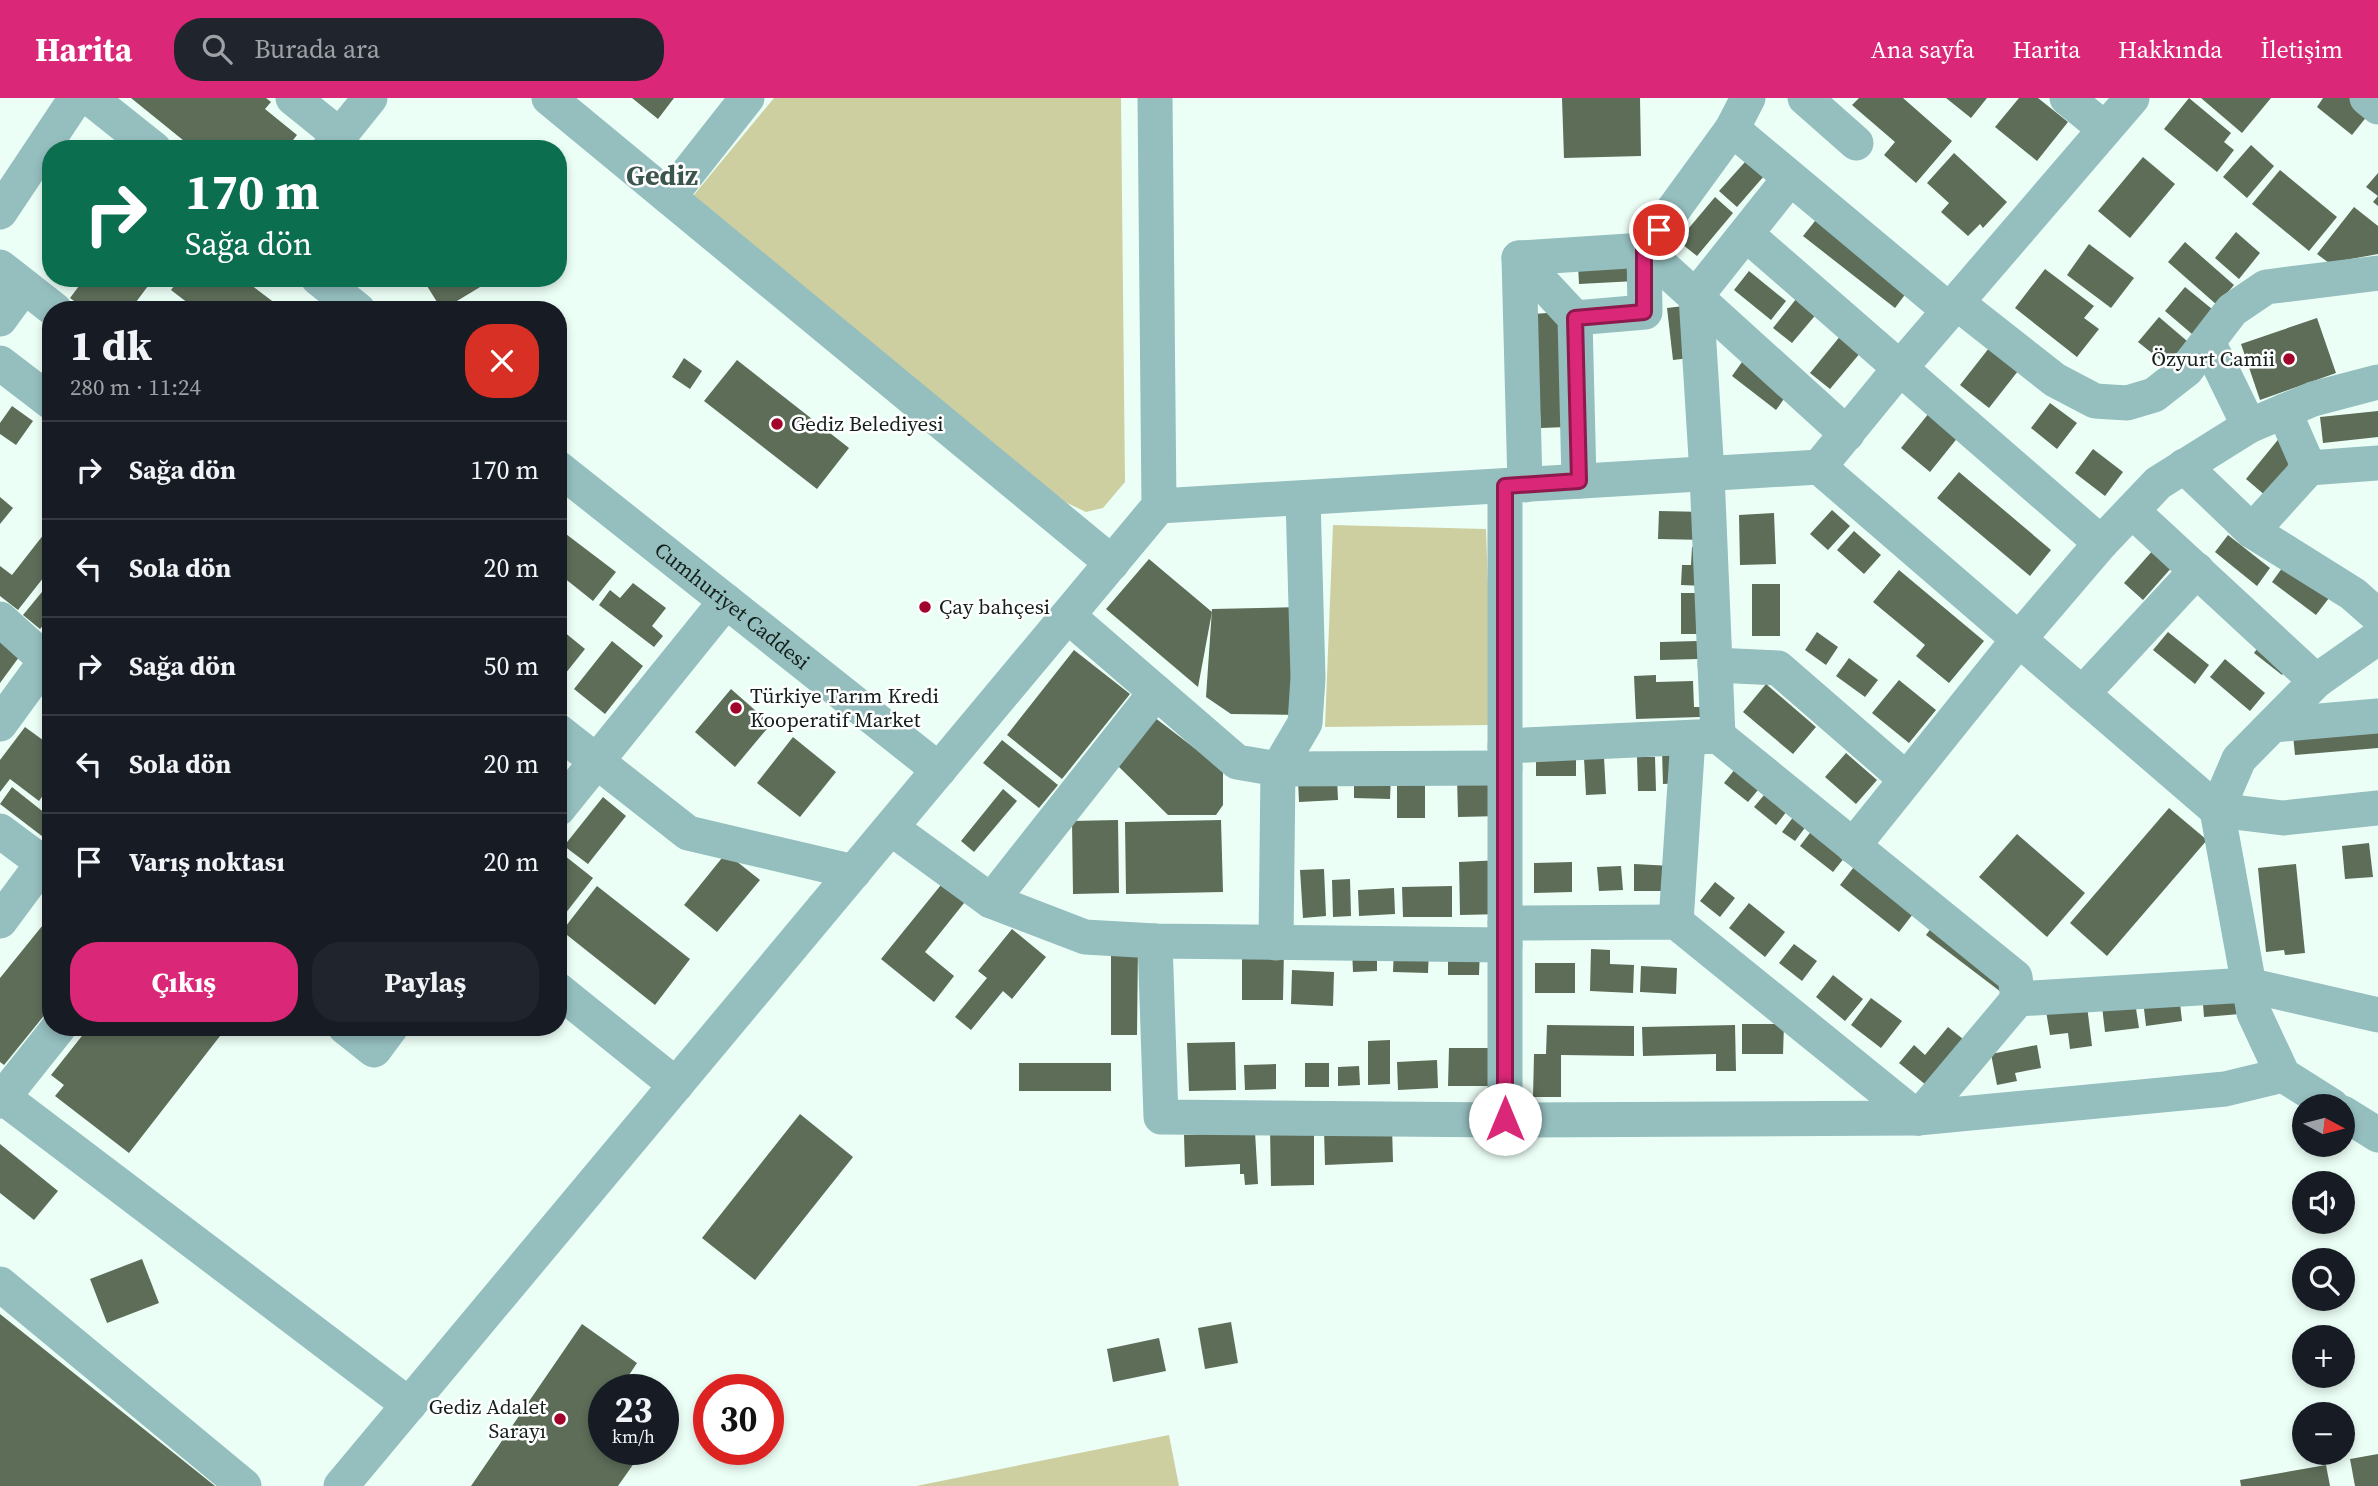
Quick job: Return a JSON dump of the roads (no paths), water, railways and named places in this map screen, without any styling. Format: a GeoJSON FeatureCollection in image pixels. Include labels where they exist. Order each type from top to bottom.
{"type":"FeatureCollection","features":[{"type":"Feature","properties":{"kind":"street"},"geometry":{"type":"LineString","coordinates":[[43,140],[76,98]]}},
{"type":"Feature","properties":{"kind":"street"},"geometry":{"type":"LineString","coordinates":[[90,98],[144,140]]}},
{"type":"Feature","properties":{"kind":"street"},"geometry":{"type":"LineString","coordinates":[[293,98],[332,140]]}},
{"type":"Feature","properties":{"kind":"street"},"geometry":{"type":"LineString","coordinates":[[336,140],[370,98]]}},
{"type":"Feature","properties":{"kind":"street"},"geometry":{"type":"LineString","coordinates":[[549,98],[1112,563]]}},
{"type":"Feature","properties":{"kind":"street"},"geometry":{"type":"LineString","coordinates":[[669,197],[747,98]]}},
{"type":"Feature","properties":{"kind":"street"},"geometry":{"type":"LineString","coordinates":[[341,1486],[1159,506],[1155,98]]}},
{"type":"Feature","properties":{"kind":"street"},"geometry":{"type":"LineString","coordinates":[[1575,318],[1644,312],[1644,250],[1732,129],[1748,98]]}},
{"type":"Feature","properties":{"kind":"street"},"geometry":{"type":"LineString","coordinates":[[1805,98],[1856,143]]}},
{"type":"Feature","properties":{"kind":"street"},"geometry":{"type":"LineString","coordinates":[[2067,98],[2105,130]]}},
{"type":"Feature","properties":{"kind":"street"},"geometry":{"type":"LineString","coordinates":[[1819,467],[1900,368],[2132,98]]}},
{"type":"Feature","properties":{"kind":"street"},"geometry":{"type":"LineString","coordinates":[[2367,98],[2378,107]]}},
{"type":"Feature","properties":{"kind":"street"},"geometry":{"type":"LineString","coordinates":[[1732,129],[1953,307],[2055,380],[2095,401],[2127,403],[2154,396],[2186,370],[2232,310],[2266,287],[2378,273]]}},
{"type":"Feature","properties":{"kind":"street"},"geometry":{"type":"LineString","coordinates":[[0,212],[10,181],[42,141]]}},
{"type":"Feature","properties":{"kind":"street"},"geometry":{"type":"LineString","coordinates":[[1676,922],[1715,665],[1696,296],[1790,178]]}},
{"type":"Feature","properties":{"kind":"street"},"geometry":{"type":"LineString","coordinates":[[1746,234],[2101,543]]}},
{"type":"Feature","properties":{"kind":"street"},"geometry":{"type":"LineString","coordinates":[[1519,258],[1644,250],[1847,434]]}},
{"type":"Feature","properties":{"kind":"street"},"geometry":{"type":"LineString","coordinates":[[1519,258],[1575,318],[1579,481]]}},
{"type":"Feature","properties":{"kind":"street"},"geometry":{"type":"LineString","coordinates":[[1505,1119],[1505,757],[1515,485],[1519,258]]}},
{"type":"Feature","properties":{"kind":"street"},"geometry":{"type":"LineString","coordinates":[[0,319],[12,276],[44,301]]}},
{"type":"Feature","properties":{"kind":"street"},"geometry":{"type":"LineString","coordinates":[[329,287],[347,301]]}},
{"type":"Feature","properties":{"kind":"street"},"geometry":{"type":"LineString","coordinates":[[2208,342],[2249,426]]}},
{"type":"Feature","properties":{"kind":"street"},"geometry":{"type":"LineString","coordinates":[[0,363],[42,395]]}},
{"type":"Feature","properties":{"kind":"street"},"geometry":{"type":"LineString","coordinates":[[1853,846],[2019,639],[2101,543],[2158,483],[2249,426],[2313,399],[2378,382]]}},
{"type":"Feature","properties":{"kind":"street"},"geometry":{"type":"LineString","coordinates":[[2284,411],[2309,468]]}},
{"type":"Feature","properties":{"kind":"street"},"geometry":{"type":"LineString","coordinates":[[2252,531],[2309,468],[2378,463]]}},
{"type":"Feature","properties":{"kind":"street"},"geometry":{"type":"LineString","coordinates":[[2184,466],[2252,531],[2353,594],[2378,616]]}},
{"type":"Feature","properties":{"kind":"street"},"geometry":{"type":"LineString","coordinates":[[1159,506],[1819,467],[2217,810],[2283,818],[2378,808]]}},
{"type":"Feature","properties":{"kind":"street","name":"Cumhuriyet Caddesi"},"geometry":{"type":"LineString","coordinates":[[567,475],[939,770]]}},
{"type":"Feature","properties":{"kind":"street"},"geometry":{"type":"LineString","coordinates":[[1276,943],[1278,769],[1305,723],[1306,712],[1308,678],[1303,498]]}},
{"type":"Feature","properties":{"kind":"street"},"geometry":{"type":"LineString","coordinates":[[2132,511],[2316,681]]}},
{"type":"Feature","properties":{"kind":"street"},"geometry":{"type":"LineString","coordinates":[[2082,694],[2197,570]]}},
{"type":"Feature","properties":{"kind":"street"},"geometry":{"type":"LineString","coordinates":[[567,798],[726,601]]}},
{"type":"Feature","properties":{"kind":"street"},"geometry":{"type":"LineString","coordinates":[[1068,616],[1237,762],[1278,769],[1505,757],[1703,737],[1853,846],[2015,977],[2018,999]]}},
{"type":"Feature","properties":{"kind":"street"},"geometry":{"type":"LineString","coordinates":[[0,619],[42,654]]}},
{"type":"Feature","properties":{"kind":"street"},"geometry":{"type":"LineString","coordinates":[[2313,1094],[2283,1075],[2254,1013],[2217,810],[2239,759],[2316,681],[2378,640]]}},
{"type":"Feature","properties":{"kind":"street"},"geometry":{"type":"LineString","coordinates":[[1715,665],[1778,668],[1906,779]]}},
{"type":"Feature","properties":{"kind":"street"},"geometry":{"type":"LineString","coordinates":[[0,723],[42,669]]}},
{"type":"Feature","properties":{"kind":"street"},"geometry":{"type":"LineString","coordinates":[[991,901],[1156,692]]}},
{"type":"Feature","properties":{"kind":"street"},"geometry":{"type":"LineString","coordinates":[[2273,725],[2378,716]]}},
{"type":"Feature","properties":{"kind":"street"},"geometry":{"type":"LineString","coordinates":[[567,738],[688,833],[854,872]]}},
{"type":"Feature","properties":{"kind":"street"},"geometry":{"type":"LineString","coordinates":[[891,828],[991,901],[1085,937],[1276,943],[1506,934],[1676,922],[1918,1118]]}},
{"type":"Feature","properties":{"kind":"street"},"geometry":{"type":"LineString","coordinates":[[0,831],[42,862]]}},
{"type":"Feature","properties":{"kind":"street"},"geometry":{"type":"LineString","coordinates":[[0,921],[42,872]]}},
{"type":"Feature","properties":{"kind":"street"},"geometry":{"type":"LineString","coordinates":[[1155,941],[1161,1117],[1918,1118],[2225,1089],[2283,1075]]}},
{"type":"Feature","properties":{"kind":"street"},"geometry":{"type":"LineString","coordinates":[[1918,1118],[2018,999],[2248,985],[2378,1015]]}},
{"type":"Feature","properties":{"kind":"street"},"geometry":{"type":"LineString","coordinates":[[567,997],[676,1085]]}},
{"type":"Feature","properties":{"kind":"street"},"geometry":{"type":"LineString","coordinates":[[51,1036],[1,1097],[409,1405]]}},
{"type":"Feature","properties":{"kind":"street"},"geometry":{"type":"LineString","coordinates":[[356,1036],[374,1050],[384,1036]]}},
{"type":"Feature","properties":{"kind":"street"},"geometry":{"type":"LineString","coordinates":[[2356,1121],[2378,1135]]}},
{"type":"Feature","properties":{"kind":"street"},"geometry":{"type":"LineString","coordinates":[[0,1284],[244,1486]]}},
{"type":"Feature","properties":{"kind":"place","name":"Özyurt Camii"},"geometry":{"type":"Point","coordinates":[2289,359]}},
{"type":"Feature","properties":{"kind":"place","name":"Gediz Belediyesi"},"geometry":{"type":"Point","coordinates":[777,424]}},
{"type":"Feature","properties":{"kind":"place","name":"Çay bahçesi"},"geometry":{"type":"Point","coordinates":[925,607]}},
{"type":"Feature","properties":{"kind":"place","name":"Türkiye Tarım Kredi Kooperatif Market"},"geometry":{"type":"Point","coordinates":[736,708]}},
{"type":"Feature","properties":{"kind":"place","name":"Gediz Adalet Sarayı"},"geometry":{"type":"Point","coordinates":[560,1419]}},
{"type":"Feature","properties":{"kind":"district","name":"Gediz"},"geometry":{"type":"Point","coordinates":[662,175]}}]}
